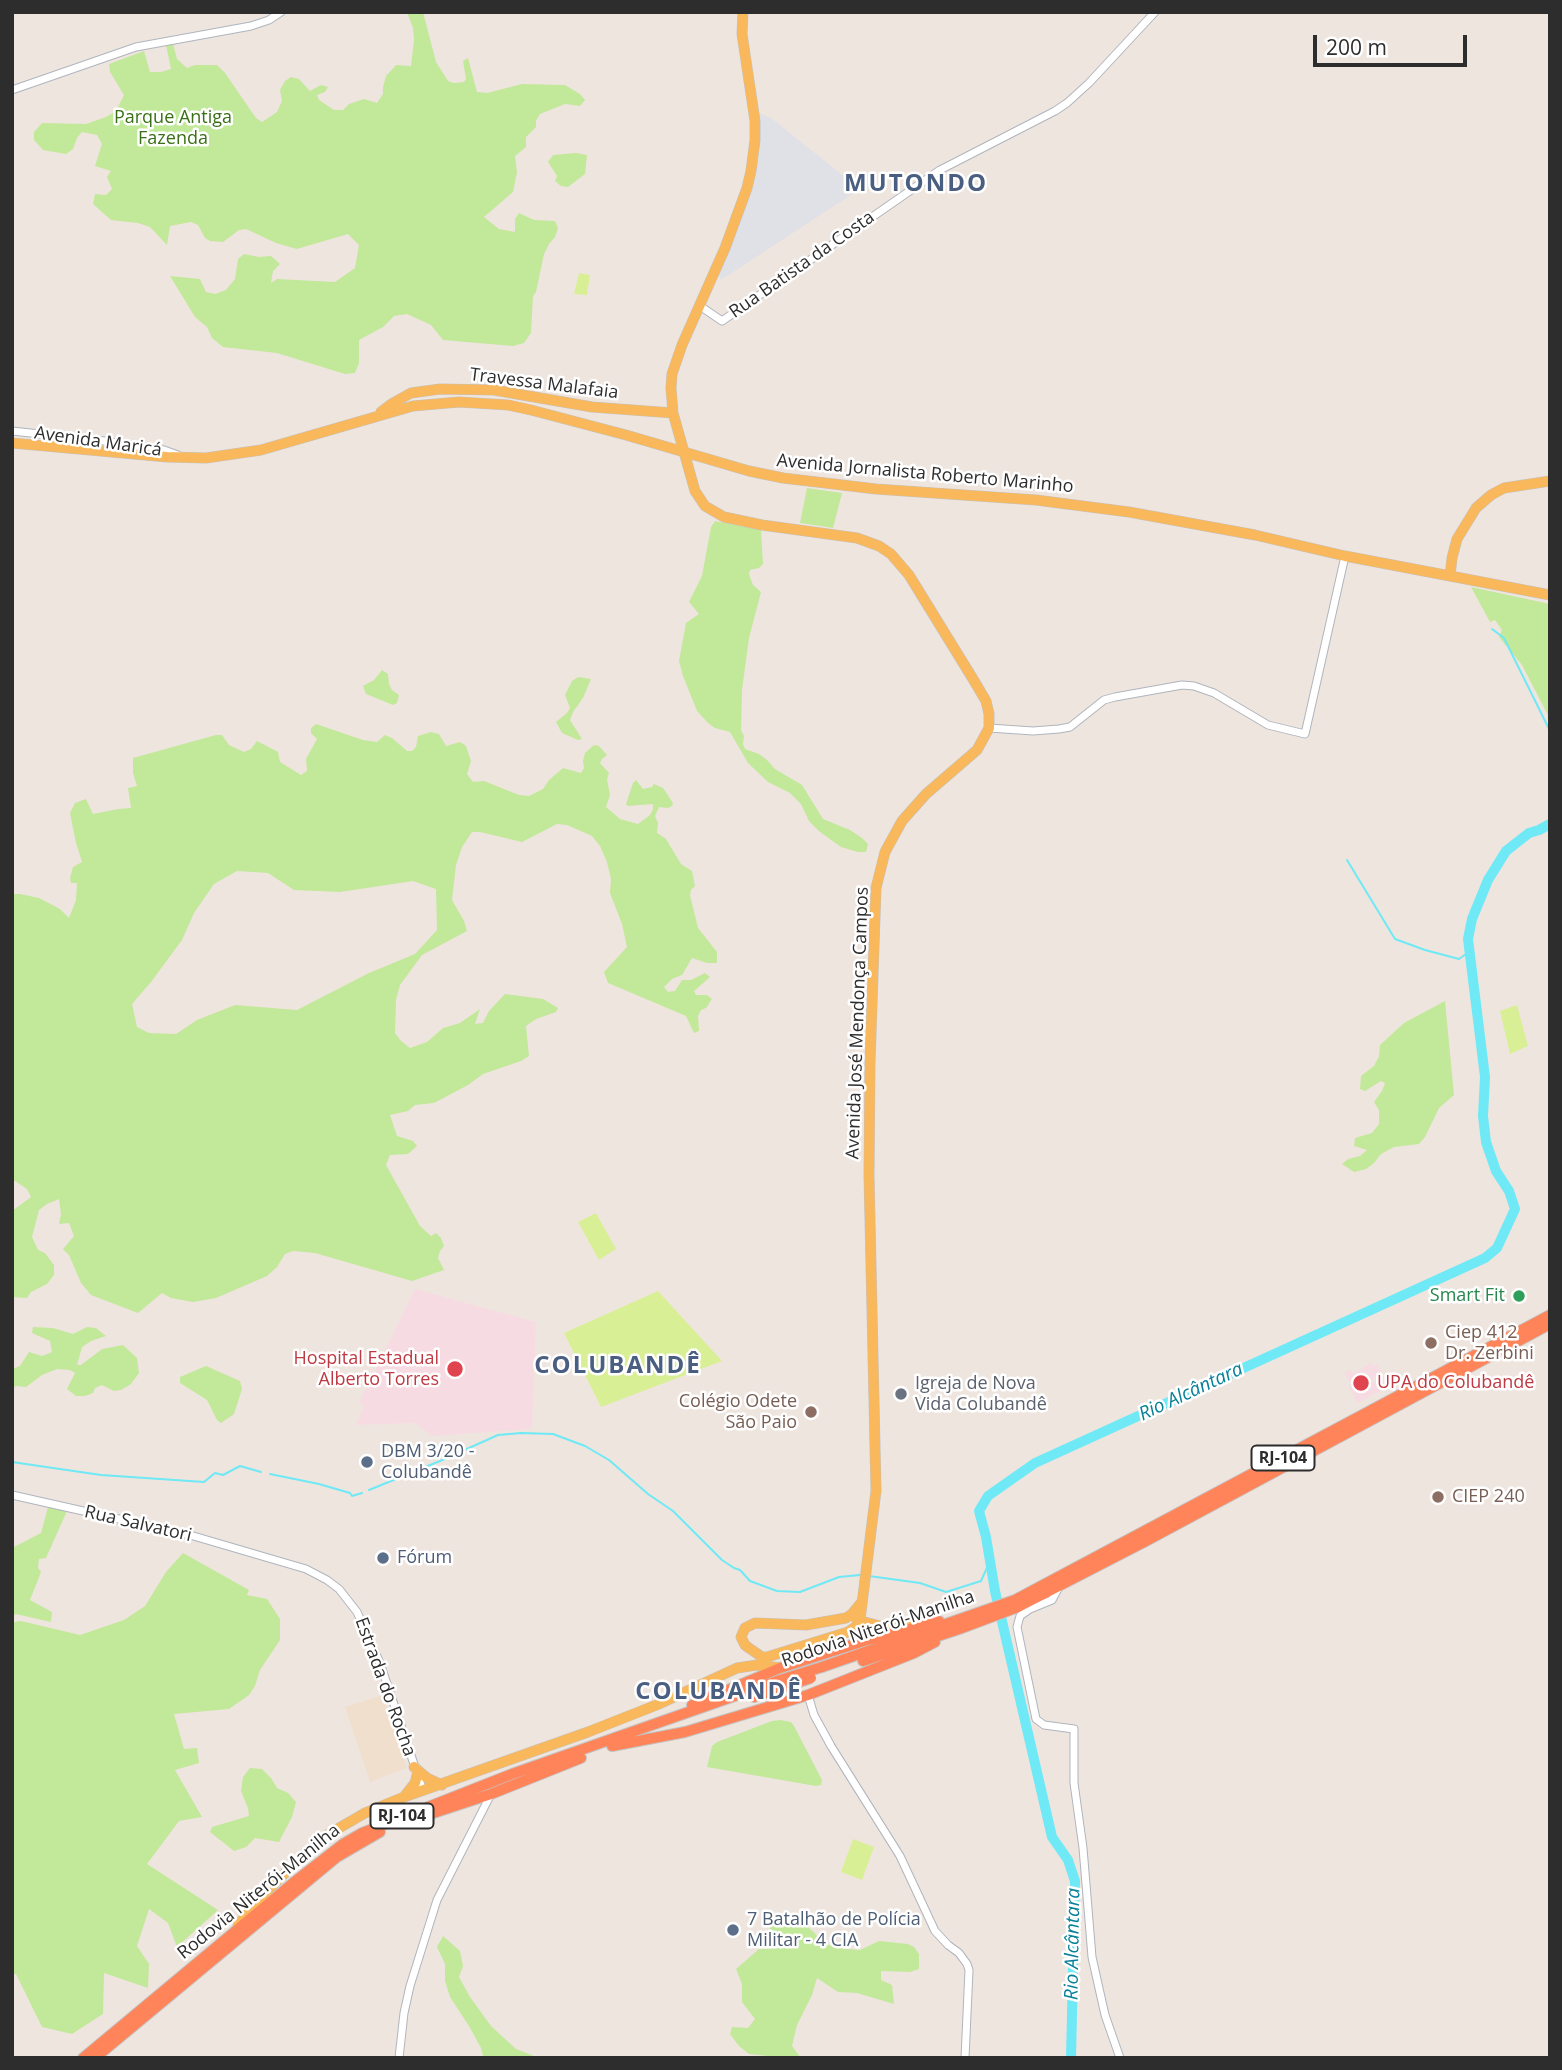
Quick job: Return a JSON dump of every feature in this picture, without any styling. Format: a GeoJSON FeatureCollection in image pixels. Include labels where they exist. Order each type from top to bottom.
{"type":"FeatureCollection","features":[{"type":"Feature","properties":{"kind":"highway","name":"Rodovia Niterói-Manilha"},"geometry":{"type":"LineString","coordinates":[[1018,1607],[1550,1315]]}},
{"type":"Feature","properties":{"kind":"highway","name":"Rodovia Niterói-Manilha"},"geometry":{"type":"LineString","coordinates":[[83,2058],[319,1862],[362,1833],[512,1774],[612,1743],[981,1616],[1018,1607],[1550,1324]]}},
{"type":"Feature","properties":{"kind":"highway","name":"Rodovia Niterói-Manilha"},"geometry":{"type":"LineString","coordinates":[[823,1670],[962,1628],[981,1616]]}},
{"type":"Feature","properties":{"kind":"highway"},"geometry":{"type":"LineString","coordinates":[[612,1743],[780,1668],[915,1626],[981,1616]]}},
{"type":"Feature","properties":{"kind":"highway"},"geometry":{"type":"LineString","coordinates":[[612,1743],[685,1732],[789,1701],[806,1692],[829,1687],[914,1653],[962,1628]]}},
{"type":"Feature","properties":{"kind":"highway"},"geometry":{"type":"LineString","coordinates":[[806,1675],[813,1684],[829,1687]]}},
{"type":"Feature","properties":{"kind":"highway"},"geometry":{"type":"LineString","coordinates":[[789,1701],[795,1687],[793,1678]]}},
{"type":"Feature","properties":{"kind":"highway","name":"Rodovia Niterói-Manilha"},"geometry":{"type":"LineString","coordinates":[[95,2058],[337,1857],[385,1830],[491,1794],[612,1743]]}},
{"type":"Feature","properties":{"kind":"main road"},"geometry":{"type":"LineString","coordinates":[[743,12],[742,34],[755,121],[754,156],[747,188],[725,248],[672,374],[673,413],[697,495],[705,506],[718,515],[733,520],[857,538],[879,546],[891,554],[909,575],[986,701],[989,728]]}},
{"type":"Feature","properties":{"kind":"main road","name":"Travessa Malafaia"},"geometry":{"type":"LineString","coordinates":[[376,415],[403,397],[424,390],[440,389],[495,390],[592,407],[673,413]]}},
{"type":"Feature","properties":{"kind":"main road","name":"Avenida Jornalista Roberto Marinho"},"geometry":{"type":"LineString","coordinates":[[12,443],[181,458],[215,457],[261,450],[412,406],[474,402],[508,405],[783,478],[876,489],[1092,506],[1255,535],[1345,556],[1550,595]]}},
{"type":"Feature","properties":{"kind":"main road"},"geometry":{"type":"LineString","coordinates":[[1450,576],[1457,539],[1476,508],[1504,488],[1550,481]]}},
{"type":"Feature","properties":{"kind":"main road","name":"Avenida José Mendonça Campos"},"geometry":{"type":"LineString","coordinates":[[860,1620],[876,1491],[869,1147],[876,888],[885,852],[902,821],[926,794],[971,756],[982,743],[989,728]]}},
{"type":"Feature","properties":{"kind":"main road"},"geometry":{"type":"LineString","coordinates":[[846,1618],[861,1603]]}},
{"type":"Feature","properties":{"kind":"main road"},"geometry":{"type":"LineString","coordinates":[[846,1618],[852,1622],[853,1629]]}},
{"type":"Feature","properties":{"kind":"main road"},"geometry":{"type":"LineString","coordinates":[[737,1668],[744,1657],[742,1634],[745,1628],[755,1623],[806,1625],[846,1618],[880,1626],[915,1626]]}},
{"type":"Feature","properties":{"kind":"main road"},"geometry":{"type":"LineString","coordinates":[[853,1629],[860,1620]]}},
{"type":"Feature","properties":{"kind":"main road"},"geometry":{"type":"LineString","coordinates":[[745,1645],[762,1657],[853,1629],[863,1631],[866,1636],[864,1641]]}},
{"type":"Feature","properties":{"kind":"main road"},"geometry":{"type":"LineString","coordinates":[[780,1668],[779,1658],[783,1651]]}},
{"type":"Feature","properties":{"kind":"main road"},"geometry":{"type":"LineString","coordinates":[[806,1692],[806,1675],[813,1657]]}},
{"type":"Feature","properties":{"kind":"main road"},"geometry":{"type":"LineString","coordinates":[[226,1939],[261,1897],[299,1859],[327,1835],[365,1813],[599,1728],[737,1668],[757,1665],[780,1668],[806,1692]]}},
{"type":"Feature","properties":{"kind":"main road"},"geometry":{"type":"LineString","coordinates":[[404,1797],[415,1783],[416,1771],[442,1785]]}},
{"type":"Feature","properties":{"kind":"street"},"geometry":{"type":"LineString","coordinates":[[12,90],[136,47],[251,26],[269,20],[281,12]]}},
{"type":"Feature","properties":{"kind":"street","name":"Rua Batista da Costa"},"geometry":{"type":"LineString","coordinates":[[700,306],[722,321],[940,170],[1067,103],[1155,12]]}},
{"type":"Feature","properties":{"kind":"street","name":"Avenida Maricá"},"geometry":{"type":"LineString","coordinates":[[12,431],[164,450],[181,458]]}},
{"type":"Feature","properties":{"kind":"street"},"geometry":{"type":"LineString","coordinates":[[989,728],[1033,731],[1070,727],[1104,700],[1182,685],[1214,693],[1268,725],[1305,734],[1345,556]]}},
{"type":"Feature","properties":{"kind":"street","name":"Rua Salvatori"},"geometry":{"type":"LineString","coordinates":[[12,1495],[190,1535],[262,1557]]}},
{"type":"Feature","properties":{"kind":"street","name":"Estrada do Rocha"},"geometry":{"type":"LineString","coordinates":[[262,1557],[306,1569],[327,1580],[339,1589],[354,1608],[380,1663],[423,1791]]}},
{"type":"Feature","properties":{"kind":"street"},"geometry":{"type":"LineString","coordinates":[[1018,1607],[1017,1627],[1036,1719],[1044,1725],[1074,1729],[1074,1783],[1083,1848],[1092,1957],[1105,2015],[1120,2058]]}},
{"type":"Feature","properties":{"kind":"street"},"geometry":{"type":"LineString","coordinates":[[806,1692],[814,1715],[831,1745],[901,1856],[935,1931],[959,1952],[967,1964],[969,1970],[965,2058]]}},
{"type":"Feature","properties":{"kind":"street"},"geometry":{"type":"LineString","coordinates":[[399,2058],[410,1986],[436,1900],[491,1794]]}},
{"type":"Feature","properties":{"kind":"street"},"geometry":{"type":"LineString","coordinates":[[474,1800],[482,1812]]}},
{"type":"Feature","properties":{"kind":"shaded area"},"geometry":{"type":"Polygon","coordinates":[[[759,113],[771,118],[860,189],[721,280],[718,273],[748,198],[759,156],[759,113]]]}},
{"type":"Feature","properties":{"kind":"shaded area","name":"Hospital Estadual Alberto Torres"},"geometry":{"type":"Polygon","coordinates":[[[415,1289],[536,1322],[532,1429],[432,1436],[415,1423],[356,1425],[364,1406],[359,1403],[415,1289]]]}},
{"type":"Feature","properties":{"kind":"shaded area","name":"UPA do Colubandê"},"geometry":{"type":"Polygon","coordinates":[[[1371,1363],[1377,1365],[1382,1374],[1371,1380],[1372,1383],[1384,1377],[1391,1385],[1357,1403],[1344,1373],[1351,1370],[1353,1373],[1371,1363]]]}},
{"type":"Feature","properties":{"kind":"shaded area"},"geometry":{"type":"Polygon","coordinates":[[[383,1695],[407,1768],[370,1782],[345,1707],[383,1695]]]}},
{"type":"Feature","properties":{"kind":"green space","name":"Parque Antiga Fazenda"},"geometry":{"type":"Polygon","coordinates":[[[407,12],[423,12],[436,62],[448,81],[464,82],[466,79],[463,61],[468,58],[477,92],[487,93],[522,84],[565,85],[585,100],[580,106],[565,104],[540,114],[536,127],[526,137],[526,147],[515,156],[517,172],[513,192],[484,217],[499,229],[515,232],[515,219],[519,213],[534,220],[555,221],[558,228],[544,254],[533,296],[531,333],[524,343],[513,346],[443,340],[431,325],[407,314],[394,316],[383,327],[359,340],[359,363],[355,373],[345,374],[277,353],[223,347],[195,317],[170,276],[200,279],[206,292],[215,294],[226,290],[235,279],[238,259],[244,254],[271,256],[280,264],[273,271],[271,283],[277,279],[335,282],[355,268],[359,245],[348,234],[297,249],[246,229],[239,230],[223,242],[210,241],[205,238],[198,225],[191,222],[170,226],[167,245],[150,227],[111,220],[93,204],[95,194],[106,195],[112,189],[107,177],[111,171],[95,166],[102,144],[97,135],[82,132],[73,149],[66,154],[43,150],[34,140],[34,132],[42,123],[86,124],[116,111],[124,95],[110,72],[109,64],[144,51],[150,72],[171,69],[166,45],[173,44],[177,59],[187,68],[195,65],[217,65],[256,118],[262,122],[277,112],[282,101],[280,90],[291,77],[299,79],[310,91],[321,85],[328,87],[325,92],[317,95],[319,100],[334,110],[343,110],[349,104],[364,99],[377,103],[383,94],[386,76],[396,65],[411,66],[414,40],[407,12]]]}},
{"type":"Feature","properties":{"kind":"green space"},"geometry":{"type":"Polygon","coordinates":[[[553,155],[587,155],[585,174],[568,187],[561,186],[555,181],[557,176],[548,162],[553,155]]]}},
{"type":"Feature","properties":{"kind":"green space"},"geometry":{"type":"Polygon","coordinates":[[[579,273],[590,275],[587,295],[574,294],[579,273]]]}},
{"type":"Feature","properties":{"kind":"green space"},"geometry":{"type":"Polygon","coordinates":[[[807,488],[842,493],[833,528],[800,523],[807,488]]]}},
{"type":"Feature","properties":{"kind":"green space"},"geometry":{"type":"Polygon","coordinates":[[[715,521],[761,530],[763,564],[750,570],[749,574],[753,585],[761,592],[749,638],[742,690],[741,730],[745,749],[759,754],[775,769],[802,785],[823,819],[862,838],[868,844],[866,852],[841,847],[820,832],[790,793],[768,782],[748,763],[730,732],[715,728],[697,711],[679,661],[686,623],[699,614],[689,602],[702,576],[711,527],[715,521]]]}},
{"type":"Feature","properties":{"kind":"green space"},"geometry":{"type":"Polygon","coordinates":[[[1471,587],[1550,604],[1550,719],[1522,665],[1499,637],[1502,630],[1495,620],[1490,622],[1471,587]]]}},
{"type":"Feature","properties":{"kind":"green space"},"geometry":{"type":"Polygon","coordinates":[[[382,670],[388,674],[392,690],[399,695],[397,703],[393,705],[366,694],[363,686],[374,680],[382,670]]]}},
{"type":"Feature","properties":{"kind":"green space"},"geometry":{"type":"Polygon","coordinates":[[[578,677],[591,679],[570,720],[582,739],[578,740],[562,733],[556,722],[570,708],[565,695],[572,681],[578,677]]]}},
{"type":"Feature","properties":{"kind":"green space"},"geometry":{"type":"Polygon","coordinates":[[[316,724],[377,742],[385,735],[407,751],[416,747],[418,736],[431,732],[439,734],[446,746],[460,742],[466,746],[471,761],[467,774],[473,782],[484,781],[519,795],[529,796],[543,789],[563,768],[581,773],[585,753],[594,745],[599,746],[607,755],[600,763],[609,773],[607,779],[610,795],[606,807],[620,819],[638,824],[650,815],[653,804],[626,804],[633,783],[636,780],[643,789],[654,784],[663,788],[673,803],[668,808],[659,807],[655,816],[658,823],[657,833],[666,839],[681,864],[692,871],[695,886],[690,895],[698,928],[717,952],[717,963],[692,958],[682,975],[672,979],[664,987],[668,992],[675,991],[682,980],[691,980],[705,973],[710,977],[694,991],[696,995],[707,995],[712,999],[698,1016],[699,1031],[694,1033],[686,1016],[608,983],[604,972],[627,947],[622,924],[610,893],[611,879],[607,862],[592,836],[567,825],[557,824],[522,842],[472,832],[462,847],[456,865],[452,900],[467,931],[422,955],[400,985],[396,1000],[395,1033],[410,1048],[427,1042],[443,1028],[460,1023],[480,1009],[475,1024],[483,1023],[489,1011],[505,994],[543,999],[558,1008],[556,1012],[536,1019],[526,1026],[529,1056],[483,1074],[434,1103],[415,1105],[408,1111],[390,1115],[397,1136],[413,1141],[417,1146],[408,1154],[390,1155],[386,1165],[420,1226],[431,1236],[436,1233],[441,1238],[444,1246],[438,1258],[444,1270],[412,1281],[315,1253],[293,1251],[285,1254],[267,1276],[216,1298],[193,1302],[171,1298],[162,1293],[138,1313],[91,1295],[81,1283],[69,1255],[63,1249],[74,1236],[69,1223],[59,1224],[59,1199],[39,1210],[32,1237],[38,1250],[45,1253],[54,1265],[54,1275],[47,1284],[31,1292],[27,1298],[12,1297],[12,1211],[31,1197],[27,1189],[12,1179],[12,894],[39,898],[60,909],[69,918],[76,900],[77,883],[71,883],[70,878],[73,867],[82,862],[70,813],[75,803],[86,799],[93,814],[131,808],[128,788],[137,786],[133,773],[133,758],[222,735],[229,745],[244,752],[251,749],[257,741],[278,752],[280,762],[301,775],[307,771],[306,759],[317,739],[311,733],[311,728],[316,724]],[[237,871],[214,884],[194,913],[182,940],[132,1004],[137,1027],[149,1033],[176,1034],[197,1020],[235,1005],[297,1010],[369,973],[415,954],[437,930],[436,889],[413,881],[340,892],[294,890],[268,873],[237,871]]]}},
{"type":"Feature","properties":{"kind":"green space"},"geometry":{"type":"Polygon","coordinates":[[[1445,1001],[1454,1095],[1439,1108],[1419,1144],[1394,1147],[1381,1154],[1366,1169],[1354,1172],[1342,1164],[1367,1150],[1354,1146],[1355,1138],[1372,1133],[1379,1124],[1379,1110],[1374,1102],[1385,1083],[1381,1081],[1365,1091],[1360,1089],[1361,1076],[1374,1066],[1380,1045],[1404,1023],[1445,1001]]]}},
{"type":"Feature","properties":{"kind":"green space"},"geometry":{"type":"Polygon","coordinates":[[[1517,1005],[1528,1046],[1510,1054],[1500,1011],[1517,1005]]]}},
{"type":"Feature","properties":{"kind":"green space"},"geometry":{"type":"Polygon","coordinates":[[[596,1213],[616,1249],[599,1260],[578,1222],[596,1213]]]}},
{"type":"Feature","properties":{"kind":"green space"},"geometry":{"type":"Polygon","coordinates":[[[658,1291],[722,1361],[601,1407],[564,1333],[658,1291]]]}},
{"type":"Feature","properties":{"kind":"green space"},"geometry":{"type":"Polygon","coordinates":[[[33,1327],[53,1328],[73,1334],[87,1327],[96,1328],[106,1336],[82,1347],[77,1365],[81,1365],[102,1349],[123,1345],[137,1358],[139,1373],[131,1384],[121,1390],[114,1391],[102,1385],[85,1396],[76,1396],[67,1389],[75,1373],[70,1370],[57,1369],[42,1375],[26,1387],[12,1388],[12,1369],[20,1366],[29,1352],[42,1356],[52,1352],[50,1341],[32,1333],[33,1327]]]}},
{"type":"Feature","properties":{"kind":"green space"},"geometry":{"type":"Polygon","coordinates":[[[206,1366],[240,1381],[242,1389],[234,1414],[221,1423],[207,1400],[180,1383],[180,1377],[206,1366]]]}},
{"type":"Feature","properties":{"kind":"green space"},"geometry":{"type":"Polygon","coordinates":[[[48,1507],[67,1511],[46,1558],[39,1559],[38,1568],[41,1572],[30,1600],[52,1612],[51,1622],[16,1614],[12,1616],[12,1548],[41,1533],[48,1507]]]}},
{"type":"Feature","properties":{"kind":"green space"},"geometry":{"type":"Polygon","coordinates":[[[183,1553],[249,1590],[247,1595],[267,1599],[280,1619],[280,1640],[260,1670],[249,1695],[229,1709],[174,1714],[184,1749],[197,1748],[199,1763],[175,1770],[202,1817],[179,1821],[147,1864],[218,1910],[177,1947],[168,1923],[149,1909],[137,1946],[149,1964],[148,1988],[104,1973],[103,2014],[72,2034],[42,2027],[16,1974],[12,1974],[12,1624],[21,1621],[80,1635],[124,1620],[145,1606],[166,1572],[183,1553]]]}},
{"type":"Feature","properties":{"kind":"green space"},"geometry":{"type":"Polygon","coordinates":[[[780,1720],[791,1722],[794,1726],[822,1780],[821,1785],[707,1767],[712,1746],[717,1742],[780,1720]]]}},
{"type":"Feature","properties":{"kind":"green space"},"geometry":{"type":"Polygon","coordinates":[[[250,1768],[262,1769],[277,1788],[288,1793],[296,1802],[292,1817],[279,1842],[255,1838],[246,1847],[234,1851],[210,1832],[212,1827],[249,1816],[241,1791],[243,1777],[250,1768]]]}},
{"type":"Feature","properties":{"kind":"green space"},"geometry":{"type":"Polygon","coordinates":[[[853,1839],[874,1847],[862,1880],[841,1872],[853,1839]]]}},
{"type":"Feature","properties":{"kind":"green space"},"geometry":{"type":"Polygon","coordinates":[[[787,1919],[806,1925],[825,1943],[836,1948],[860,1950],[879,1941],[908,1944],[919,1954],[919,1969],[910,1972],[881,1971],[881,1980],[892,1985],[894,2004],[857,1993],[838,1992],[817,1978],[797,2025],[792,2046],[801,2058],[769,2058],[749,2054],[730,2034],[732,2027],[748,2028],[755,2019],[742,2002],[742,1984],[736,1969],[759,1949],[784,1948],[791,1942],[788,1938],[768,1937],[770,1927],[787,1919]]]}},
{"type":"Feature","properties":{"kind":"green space"},"geometry":{"type":"Polygon","coordinates":[[[443,1936],[460,1951],[463,1966],[459,1977],[491,2026],[516,2049],[539,2058],[483,2056],[469,2026],[450,1997],[445,1981],[445,1964],[437,1947],[443,1936]]]}},
{"type":"Feature","properties":{"kind":"waterway"},"geometry":{"type":"LineString","coordinates":[[1492,629],[1504,638],[1550,731]]}},
{"type":"Feature","properties":{"kind":"waterway","name":"Rio Alcântara"},"geometry":{"type":"LineString","coordinates":[[1071,2058],[1075,1881],[1068,1860],[1052,1837],[979,1511],[988,1496],[1035,1463],[1485,1258],[1497,1248],[1515,1209],[1509,1191],[1496,1171],[1486,1142],[1483,1116],[1485,1077],[1468,939],[1472,919],[1488,880],[1506,851],[1529,833],[1550,824]]}},
{"type":"Feature","properties":{"kind":"waterway"},"geometry":{"type":"LineString","coordinates":[[1347,860],[1395,939],[1459,959],[1470,951]]}},
{"type":"Feature","properties":{"kind":"waterway"},"geometry":{"type":"LineString","coordinates":[[369,1490],[498,1435],[553,1434],[585,1446],[609,1460],[648,1494],[673,1511],[722,1560],[740,1570],[750,1581],[777,1591],[800,1592],[839,1577],[860,1575]]}},
{"type":"Feature","properties":{"kind":"waterway"},"geometry":{"type":"LineString","coordinates":[[12,1462],[101,1475],[204,1482],[215,1473],[223,1475],[240,1466],[261,1472]]}},
{"type":"Feature","properties":{"kind":"waterway"},"geometry":{"type":"LineString","coordinates":[[270,1474],[319,1484],[350,1493],[352,1496],[362,1493]]}},
{"type":"Feature","properties":{"kind":"waterway"},"geometry":{"type":"LineString","coordinates":[[869,1576],[920,1583],[946,1592],[981,1581],[990,1561]]}},
{"type":"Feature","properties":{"kind":"place","name":"Smart Fit"},"geometry":{"type":"Point","coordinates":[1519,1296]}},
{"type":"Feature","properties":{"kind":"place","name":"Ciep 412 Dr. Zerbini"},"geometry":{"type":"Point","coordinates":[1431,1343]}},
{"type":"Feature","properties":{"kind":"place","name":"Hospital Estadual Alberto Torres"},"geometry":{"type":"Point","coordinates":[455,1369]}},
{"type":"Feature","properties":{"kind":"place","name":"UPA do Colubandê"},"geometry":{"type":"Point","coordinates":[1361,1383]}},
{"type":"Feature","properties":{"kind":"place","name":"Igreja de Nova Vida Colubandê"},"geometry":{"type":"Point","coordinates":[901,1394]}},
{"type":"Feature","properties":{"kind":"place","name":"Colégio Odete São Paio"},"geometry":{"type":"Point","coordinates":[811,1412]}},
{"type":"Feature","properties":{"kind":"place","name":"DBM 3/20 - Colubandê"},"geometry":{"type":"Point","coordinates":[367,1462]}},
{"type":"Feature","properties":{"kind":"place","name":"CIEP 240"},"geometry":{"type":"Point","coordinates":[1438,1497]}},
{"type":"Feature","properties":{"kind":"place","name":"Fórum"},"geometry":{"type":"Point","coordinates":[383,1558]}},
{"type":"Feature","properties":{"kind":"place","name":"7 Batalhão de Polícia Militar - 4 CIA"},"geometry":{"type":"Point","coordinates":[733,1930]}},
{"type":"Feature","properties":{"kind":"district","name":"MUTONDO"},"geometry":{"type":"Point","coordinates":[916,184]}},
{"type":"Feature","properties":{"kind":"district","name":"COLUBANDÊ"},"geometry":{"type":"Point","coordinates":[618,1366]}},
{"type":"Feature","properties":{"kind":"district","name":"COLUBANDÊ"},"geometry":{"type":"Point","coordinates":[719,1692]}}]}
